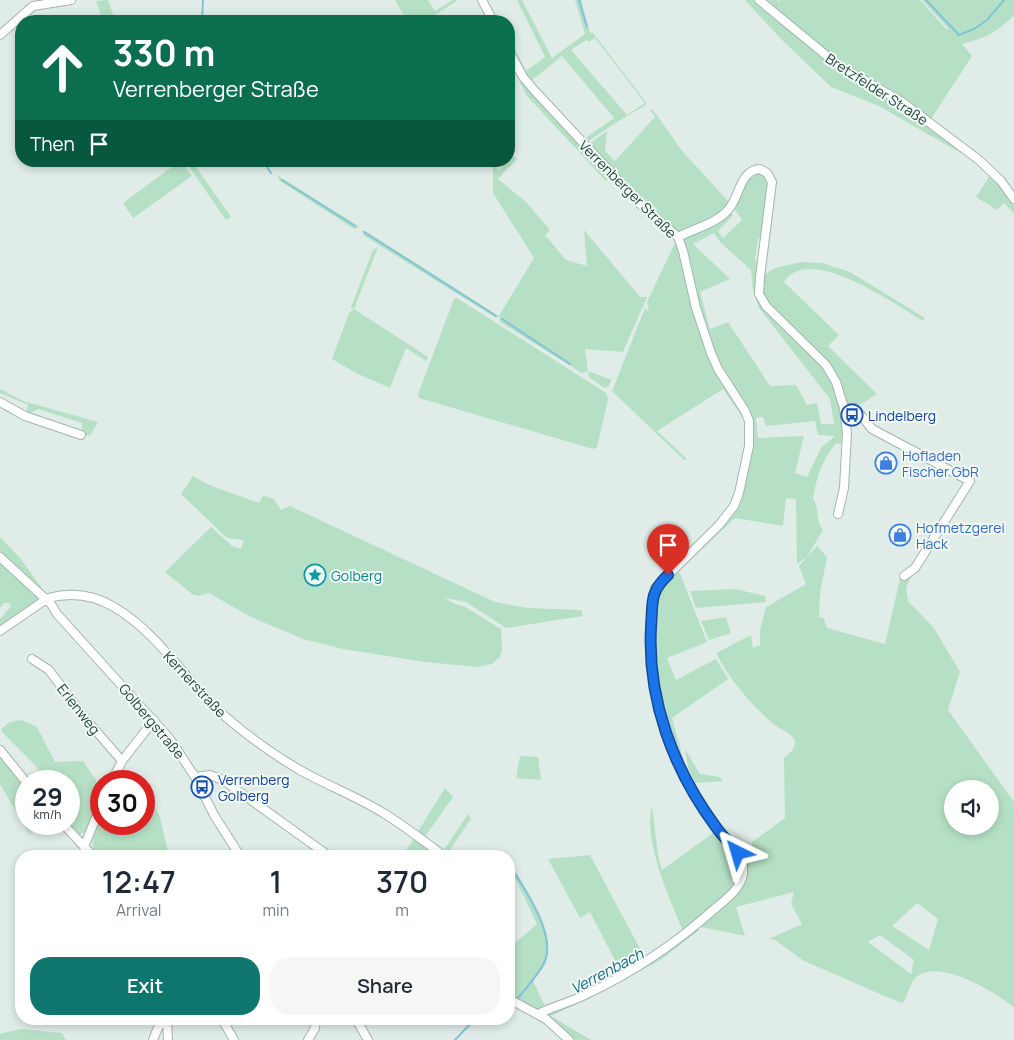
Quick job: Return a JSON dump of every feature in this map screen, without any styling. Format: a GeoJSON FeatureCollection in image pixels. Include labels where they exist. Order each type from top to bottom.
{"type":"FeatureCollection","features":[{"type":"Feature","properties":{"kind":"street"},"geometry":{"type":"LineString","coordinates":[[20,15],[32,3],[71,0]]}},
{"type":"Feature","properties":{"kind":"street"},"geometry":{"type":"LineString","coordinates":[[482,0],[490,15]]}},
{"type":"Feature","properties":{"kind":"street","name":"Bretzfelder Straße"},"geometry":{"type":"LineString","coordinates":[[759,0],[838,65],[902,102],[978,160],[1014,199]]}},
{"type":"Feature","properties":{"kind":"street"},"geometry":{"type":"LineString","coordinates":[[0,35],[15,20]]}},
{"type":"Feature","properties":{"kind":"street","name":"Verrenberger Straße"},"geometry":{"type":"LineString","coordinates":[[515,62],[523,77],[535,91],[640,204],[678,237],[683,250],[696,308],[711,352],[718,369],[745,411],[749,421],[750,434],[741,486],[734,506],[719,525],[655,588],[651,675],[663,722],[690,787],[716,828],[738,853],[743,863],[743,874],[733,893],[665,950],[608,984],[538,1014]]}},
{"type":"Feature","properties":{"kind":"street"},"geometry":{"type":"LineString","coordinates":[[678,237],[708,223],[730,208],[746,176],[750,172],[760,169],[767,173],[772,182],[759,294],[766,306],[826,365],[836,382],[844,408],[847,433],[844,488],[838,514]]}},
{"type":"Feature","properties":{"kind":"street"},"geometry":{"type":"LineString","coordinates":[[0,402],[25,416],[81,435]]}},
{"type":"Feature","properties":{"kind":"street"},"geometry":{"type":"LineString","coordinates":[[844,408],[855,408],[872,429],[970,481],[914,568],[904,576]]}},
{"type":"Feature","properties":{"kind":"street","name":"Golbergstraße"},"geometry":{"type":"LineString","coordinates":[[0,557],[51,604],[57,614],[170,739],[195,777],[214,815],[236,850]]}},
{"type":"Feature","properties":{"kind":"street","name":"Kernerstraße"},"geometry":{"type":"LineString","coordinates":[[45,600],[56,596],[84,596],[99,599],[114,607],[139,624],[231,723],[262,746],[299,769],[385,814],[436,850]]}},
{"type":"Feature","properties":{"kind":"street"},"geometry":{"type":"LineString","coordinates":[[0,631],[45,600]]}},
{"type":"Feature","properties":{"kind":"street","name":"Erlenweg"},"geometry":{"type":"LineString","coordinates":[[32,659],[49,670],[84,717],[122,761]]}},
{"type":"Feature","properties":{"kind":"street"},"geometry":{"type":"LineString","coordinates":[[118,770],[122,761],[154,720]]}},
{"type":"Feature","properties":{"kind":"street"},"geometry":{"type":"LineString","coordinates":[[0,750],[16,770]]}},
{"type":"Feature","properties":{"kind":"street"},"geometry":{"type":"LineString","coordinates":[[195,777],[210,775],[223,780],[321,850]]}},
{"type":"Feature","properties":{"kind":"street"},"geometry":{"type":"LineString","coordinates":[[84,847],[90,832]]}},
{"type":"Feature","properties":{"kind":"street"},"geometry":{"type":"LineString","coordinates":[[73,835],[87,850]]}},
{"type":"Feature","properties":{"kind":"street"},"geometry":{"type":"LineString","coordinates":[[515,1002],[538,1014],[567,1038]]}},
{"type":"Feature","properties":{"kind":"street"},"geometry":{"type":"LineString","coordinates":[[153,1040],[159,1025]]}},
{"type":"Feature","properties":{"kind":"street"},"geometry":{"type":"LineString","coordinates":[[167,1025],[168,1040]]}},
{"type":"Feature","properties":{"kind":"street"},"geometry":{"type":"LineString","coordinates":[[225,1025],[234,1040]]}},
{"type":"Feature","properties":{"kind":"street"},"geometry":{"type":"LineString","coordinates":[[308,1040],[315,1025]]}},
{"type":"Feature","properties":{"kind":"street"},"geometry":{"type":"LineString","coordinates":[[359,1025],[368,1040]]}},
{"type":"Feature","properties":{"kind":"green space"},"geometry":{"type":"Polygon","coordinates":[[[108,0],[113,15],[101,15],[96,1],[108,0]]]}},
{"type":"Feature","properties":{"kind":"green space"},"geometry":{"type":"Polygon","coordinates":[[[395,0],[428,0],[435,11],[453,0],[458,0],[435,15],[404,15],[395,0]]]}},
{"type":"Feature","properties":{"kind":"green space"},"geometry":{"type":"Polygon","coordinates":[[[517,0],[522,0],[552,58],[585,34],[575,0],[581,0],[590,33],[593,33],[646,102],[646,105],[587,142],[584,139],[614,118],[562,56],[531,81],[583,138],[528,78],[515,58],[515,50],[526,71],[545,57],[517,0]],[[595,38],[589,42],[586,40],[571,50],[627,115],[645,103],[595,38]]]}},
{"type":"Feature","properties":{"kind":"green space"},"geometry":{"type":"Polygon","coordinates":[[[745,0],[777,0],[779,2],[780,0],[920,0],[947,30],[948,28],[922,0],[1014,0],[1014,15],[990,34],[962,44],[972,56],[929,122],[960,146],[957,151],[879,106],[831,87],[781,39],[745,0]]]}},
{"type":"Feature","properties":{"kind":"green space"},"geometry":{"type":"Polygon","coordinates":[[[515,64],[611,176],[606,181],[526,95],[515,70],[515,64]]]}},
{"type":"Feature","properties":{"kind":"green space"},"geometry":{"type":"Polygon","coordinates":[[[650,110],[653,110],[683,152],[730,203],[718,216],[678,233],[641,203],[587,145],[607,131],[605,151],[615,161],[655,117],[650,110]]]}},
{"type":"Feature","properties":{"kind":"green space"},"geometry":{"type":"Polygon","coordinates":[[[172,167],[185,167],[192,176],[133,218],[123,203],[172,167]]]}},
{"type":"Feature","properties":{"kind":"green space"},"geometry":{"type":"Polygon","coordinates":[[[189,167],[196,167],[231,217],[226,220],[189,167]]]}},
{"type":"Feature","properties":{"kind":"green space"},"geometry":{"type":"Polygon","coordinates":[[[493,167],[499,170],[502,167],[509,167],[498,179],[526,202],[550,230],[545,235],[566,260],[587,266],[584,230],[640,297],[647,297],[623,352],[585,349],[588,371],[582,373],[500,322],[499,316],[534,258],[493,193],[493,167]]]}},
{"type":"Feature","properties":{"kind":"green space"},"geometry":{"type":"Polygon","coordinates":[[[762,172],[769,183],[762,238],[758,238],[755,261],[760,262],[758,295],[830,374],[844,421],[844,443],[835,444],[826,457],[818,477],[813,499],[819,523],[823,530],[807,557],[797,564],[796,499],[786,498],[783,526],[735,518],[681,569],[680,565],[730,517],[752,434],[704,329],[683,239],[730,211],[733,215],[718,231],[723,238],[742,220],[733,207],[747,180],[756,173],[762,172]],[[714,233],[693,244],[730,279],[700,292],[710,329],[728,322],[770,386],[796,385],[807,405],[817,403],[821,424],[834,424],[830,399],[759,308],[753,290],[751,270],[720,242],[714,233]],[[763,417],[756,418],[758,438],[804,436],[795,473],[807,477],[821,448],[835,436],[818,435],[815,421],[766,426],[763,417]]]}},
{"type":"Feature","properties":{"kind":"green space"},"geometry":{"type":"Polygon","coordinates":[[[992,172],[1014,199],[1014,213],[1004,203],[997,210],[976,197],[992,172]]]}},
{"type":"Feature","properties":{"kind":"green space"},"geometry":{"type":"Polygon","coordinates":[[[277,175],[360,227],[354,229],[280,181],[277,175]]]}},
{"type":"Feature","properties":{"kind":"green space"},"geometry":{"type":"Polygon","coordinates":[[[364,230],[499,316],[496,318],[363,235],[364,230]]]}},
{"type":"Feature","properties":{"kind":"green space"},"geometry":{"type":"Polygon","coordinates":[[[678,244],[701,329],[746,418],[745,421],[723,389],[657,431],[687,459],[684,460],[612,391],[645,308],[647,311],[649,310],[647,302],[674,245],[678,244]]]}},
{"type":"Feature","properties":{"kind":"green space"},"geometry":{"type":"Polygon","coordinates":[[[378,247],[354,309],[351,307],[373,250],[378,247]]]}},
{"type":"Feature","properties":{"kind":"green space"},"geometry":{"type":"Polygon","coordinates":[[[801,262],[822,263],[850,272],[925,318],[923,321],[874,291],[853,280],[832,273],[812,269],[796,272],[784,282],[839,335],[828,346],[877,394],[857,405],[845,402],[838,381],[763,299],[762,279],[765,274],[775,268],[801,262]]]}},
{"type":"Feature","properties":{"kind":"green space"},"geometry":{"type":"Polygon","coordinates":[[[457,298],[606,393],[608,399],[597,447],[593,449],[419,398],[418,394],[454,299],[457,298]]]}},
{"type":"Feature","properties":{"kind":"green space"},"geometry":{"type":"Polygon","coordinates":[[[354,309],[428,357],[426,361],[406,348],[390,388],[358,374],[332,359],[349,313],[354,309]]]}},
{"type":"Feature","properties":{"kind":"green space"},"geometry":{"type":"Polygon","coordinates":[[[588,371],[612,380],[608,387],[604,388],[589,377],[588,371]]]}},
{"type":"Feature","properties":{"kind":"green space"},"geometry":{"type":"Polygon","coordinates":[[[0,389],[23,401],[98,422],[90,436],[82,434],[82,423],[38,409],[29,414],[26,413],[28,405],[0,393],[0,389]]]}},
{"type":"Feature","properties":{"kind":"green space"},"geometry":{"type":"Polygon","coordinates":[[[193,476],[207,484],[259,503],[263,495],[274,499],[281,510],[290,506],[495,602],[527,608],[581,610],[583,616],[506,628],[466,602],[445,598],[465,607],[501,629],[502,650],[500,657],[492,664],[478,667],[425,662],[343,649],[303,639],[249,616],[209,593],[198,596],[192,594],[165,572],[211,527],[232,546],[241,549],[244,540],[227,538],[181,494],[193,476]]]}},
{"type":"Feature","properties":{"kind":"green space"},"geometry":{"type":"Polygon","coordinates":[[[0,537],[21,559],[43,590],[42,593],[0,554],[0,537]]]}},
{"type":"Feature","properties":{"kind":"green space"},"geometry":{"type":"Polygon","coordinates":[[[817,546],[827,557],[820,593],[819,618],[823,617],[827,628],[885,644],[900,579],[913,572],[906,588],[908,601],[934,628],[960,672],[948,710],[998,780],[944,780],[944,835],[999,835],[999,781],[1014,802],[1014,1007],[969,980],[955,975],[929,971],[916,977],[904,1002],[901,1003],[804,961],[775,940],[769,939],[802,924],[791,904],[794,892],[736,907],[745,936],[702,927],[702,923],[740,885],[742,852],[752,853],[752,842],[785,818],[784,758],[795,744],[794,739],[787,732],[772,723],[748,699],[727,672],[716,653],[751,635],[753,648],[760,645],[760,630],[766,607],[806,584],[799,566],[817,546]],[[917,903],[892,926],[929,950],[938,919],[917,903]],[[880,935],[868,942],[911,974],[914,960],[880,935]]]}},
{"type":"Feature","properties":{"kind":"green space"},"geometry":{"type":"Polygon","coordinates":[[[0,560],[38,596],[38,601],[0,629],[0,619],[11,606],[9,603],[4,603],[0,608],[0,560]]]}},
{"type":"Feature","properties":{"kind":"green space"},"geometry":{"type":"Polygon","coordinates":[[[675,571],[680,573],[707,642],[667,658],[676,680],[716,659],[728,679],[672,718],[692,784],[674,748],[653,675],[654,603],[657,590],[675,571]]]}},
{"type":"Feature","properties":{"kind":"green space"},"geometry":{"type":"Polygon","coordinates":[[[735,589],[765,596],[766,602],[696,608],[690,591],[735,589]]]}},
{"type":"Feature","properties":{"kind":"green space"},"geometry":{"type":"Polygon","coordinates":[[[726,617],[731,633],[709,640],[701,621],[726,617]]]}},
{"type":"Feature","properties":{"kind":"green space"},"geometry":{"type":"Polygon","coordinates":[[[22,720],[37,727],[55,762],[83,761],[90,771],[90,821],[85,832],[80,834],[80,770],[38,770],[2,732],[1,729],[10,722],[22,720]]]}},
{"type":"Feature","properties":{"kind":"green space"},"geometry":{"type":"Polygon","coordinates":[[[685,749],[700,774],[720,777],[723,781],[695,783],[688,767],[685,749]]]}},
{"type":"Feature","properties":{"kind":"green space"},"geometry":{"type":"Polygon","coordinates":[[[3,756],[15,771],[15,810],[0,784],[0,757],[3,756]]]}},
{"type":"Feature","properties":{"kind":"green space"},"geometry":{"type":"Polygon","coordinates":[[[520,756],[538,757],[541,780],[516,778],[520,756]]]}},
{"type":"Feature","properties":{"kind":"green space"},"geometry":{"type":"Polygon","coordinates":[[[445,788],[453,797],[424,838],[417,833],[445,788]]]}},
{"type":"Feature","properties":{"kind":"green space"},"geometry":{"type":"Polygon","coordinates":[[[652,806],[658,855],[662,870],[716,831],[736,854],[741,864],[738,883],[685,932],[671,901],[654,852],[650,820],[652,806]]]}},
{"type":"Feature","properties":{"kind":"green space"},"geometry":{"type":"Polygon","coordinates":[[[155,808],[160,817],[168,850],[94,850],[94,835],[155,835],[155,808]]]}},
{"type":"Feature","properties":{"kind":"green space"},"geometry":{"type":"Polygon","coordinates":[[[468,814],[471,819],[450,850],[444,850],[468,814]]]}},
{"type":"Feature","properties":{"kind":"green space"},"geometry":{"type":"Polygon","coordinates":[[[414,839],[428,850],[406,850],[414,839]]]}},
{"type":"Feature","properties":{"kind":"green space"},"geometry":{"type":"Polygon","coordinates":[[[590,855],[646,960],[622,974],[590,912],[580,918],[548,859],[590,855]]]}},
{"type":"Feature","properties":{"kind":"green space"},"geometry":{"type":"Polygon","coordinates":[[[515,873],[540,915],[548,939],[546,962],[533,981],[546,1008],[535,1010],[515,1000],[515,943],[537,924],[515,878],[515,873]]]}},
{"type":"Feature","properties":{"kind":"green space"},"geometry":{"type":"Polygon","coordinates":[[[700,929],[662,959],[590,998],[551,1016],[591,1040],[572,1040],[548,1019],[547,1014],[550,1011],[585,996],[695,930],[700,929]]]}},
{"type":"Feature","properties":{"kind":"green space"},"geometry":{"type":"Polygon","coordinates":[[[20,1029],[62,1033],[66,1040],[0,1040],[0,1034],[20,1029]]]}},
{"type":"Feature","properties":{"kind":"waterway"},"geometry":{"type":"LineString","coordinates":[[202,15],[203,0]]}},
{"type":"Feature","properties":{"kind":"waterway"},"geometry":{"type":"LineString","coordinates":[[579,0],[587,27]]}},
{"type":"Feature","properties":{"kind":"waterway"},"geometry":{"type":"LineString","coordinates":[[926,0],[959,35],[974,29],[987,20],[1004,0]]}},
{"type":"Feature","properties":{"kind":"waterway"},"geometry":{"type":"LineString","coordinates":[[267,167],[271,173]]}},
{"type":"Feature","properties":{"kind":"waterway"},"geometry":{"type":"LineString","coordinates":[[282,180],[355,226]]}},
{"type":"Feature","properties":{"kind":"waterway"},"geometry":{"type":"LineString","coordinates":[[364,232],[496,316]]}},
{"type":"Feature","properties":{"kind":"waterway"},"geometry":{"type":"LineString","coordinates":[[502,319],[570,364]]}},
{"type":"Feature","properties":{"kind":"waterway"},"geometry":{"type":"LineString","coordinates":[[516,875],[539,916],[547,940],[545,961],[540,971],[518,998]]}},
{"type":"Feature","properties":{"kind":"waterway","name":"Verrenbach"},"geometry":{"type":"LineString","coordinates":[[652,962],[697,930]]}},
{"type":"Feature","properties":{"kind":"waterway","name":"Verrenbach"},"geometry":{"type":"LineString","coordinates":[[551,1013],[559,1009]]}},
{"type":"Feature","properties":{"kind":"waterway","name":"Verrenbach"},"geometry":{"type":"LineString","coordinates":[[455,1040],[469,1025]]}},
{"type":"Feature","properties":{"kind":"place","name":"Lindelberg"},"geometry":{"type":"Point","coordinates":[852,415]}},
{"type":"Feature","properties":{"kind":"place","name":"Hofladen Fischer GbR"},"geometry":{"type":"Point","coordinates":[886,463]}},
{"type":"Feature","properties":{"kind":"place","name":"Hofmetzgerei Hack"},"geometry":{"type":"Point","coordinates":[900,535]}},
{"type":"Feature","properties":{"kind":"place","name":"Golberg"},"geometry":{"type":"Point","coordinates":[315,575]}},
{"type":"Feature","properties":{"kind":"place","name":"Verrenberg Golberg"},"geometry":{"type":"Point","coordinates":[202,787]}},
{"type":"Feature","properties":{"kind":"route"},"geometry":{"type":"LineString","coordinates":[[668,575],[655,588],[653,600],[650,658],[656,700],[672,748],[690,787],[716,828],[738,853]]}}]}
